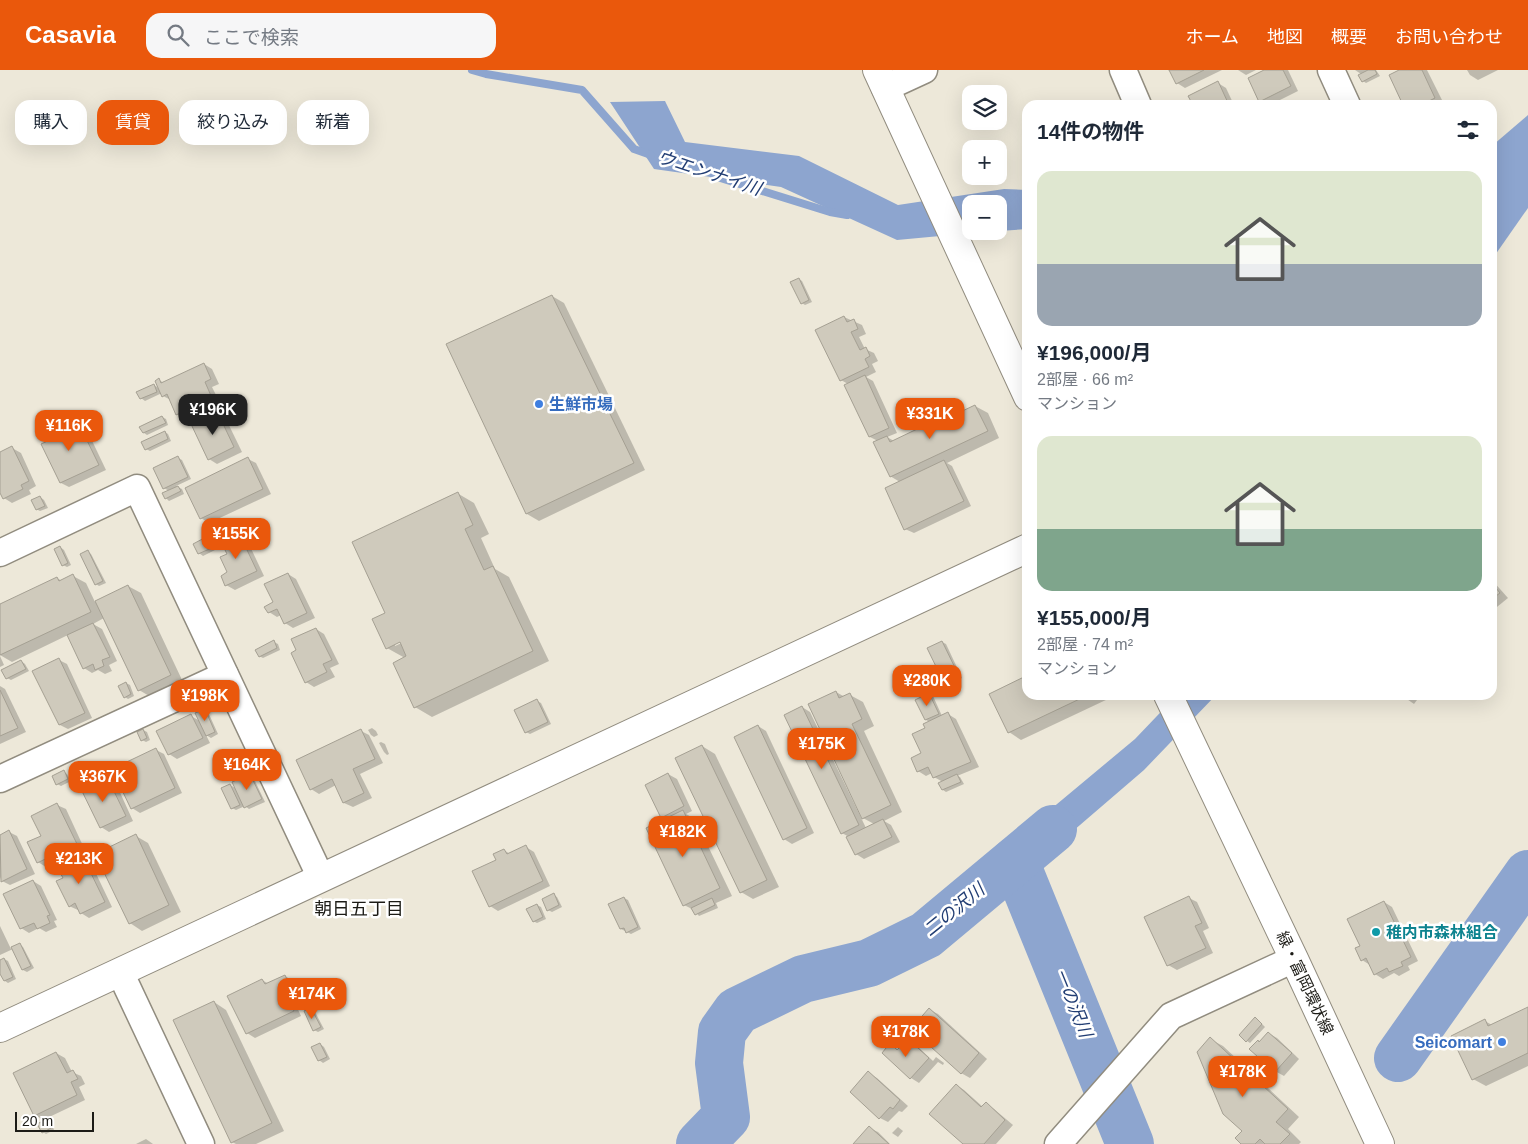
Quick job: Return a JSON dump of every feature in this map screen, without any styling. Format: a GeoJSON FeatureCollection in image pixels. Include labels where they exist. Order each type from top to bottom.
{"type":"FeatureCollection","features":[{"type":"Feature","properties":{"kind":"street"},"geometry":{"type":"LineString","coordinates":[[924,70],[881,79],[1022,384]]}},
{"type":"Feature","properties":{"kind":"street"},"geometry":{"type":"LineString","coordinates":[[1123,70],[1136,100]]}},
{"type":"Feature","properties":{"kind":"street"},"geometry":{"type":"LineString","coordinates":[[1331,70],[1345,100]]}},
{"type":"Feature","properties":{"kind":"street"},"geometry":{"type":"LineString","coordinates":[[0,553],[137,488],[321,878]]}},
{"type":"Feature","properties":{"kind":"street"},"geometry":{"type":"LineString","coordinates":[[0,1028],[1022,551]]}},
{"type":"Feature","properties":{"kind":"street"},"geometry":{"type":"LineString","coordinates":[[0,779],[225,675]]}},
{"type":"Feature","properties":{"kind":"street","name":"緑・富岡環状線"},"geometry":{"type":"LineString","coordinates":[[1170,700],[1380,1144]]}},
{"type":"Feature","properties":{"kind":"street"},"geometry":{"type":"LineString","coordinates":[[1058,1144],[1171,1016],[1294,959]]}},
{"type":"Feature","properties":{"kind":"street"},"geometry":{"type":"LineString","coordinates":[[120,972],[201,1144]]}},
{"type":"Feature","properties":{"kind":"water"},"geometry":{"type":"Polygon","coordinates":[[[665,101],[685,142],[799,156],[898,205],[962,195],[962,234],[897,240],[781,187],[654,169],[610,102],[665,101]]]}},
{"type":"Feature","properties":{"kind":"water"},"geometry":{"type":"Polygon","coordinates":[[[1528,115],[1528,208],[1497,252],[1497,142],[1528,115]]]}},
{"type":"Feature","properties":{"kind":"water"},"geometry":{"type":"Polygon","coordinates":[[[1004,189],[1022,190],[1022,229],[1007,230],[1007,195],[964,195],[1004,189]]]}},
{"type":"Feature","properties":{"kind":"water"},"geometry":{"type":"Polygon","coordinates":[[[1172,700],[1211,700],[1144,770],[1009,886],[997,854],[1135,739],[1172,700]]]}},
{"type":"Feature","properties":{"kind":"building"},"geometry":{"type":"Polygon","coordinates":[[[1169,70],[1204,70],[1176,84],[1169,70]]]}},
{"type":"Feature","properties":{"kind":"building"},"geometry":{"type":"Polygon","coordinates":[[[1264,70],[1283,70],[1291,86],[1263,100],[1258,100],[1248,78],[1264,70]]]}},
{"type":"Feature","properties":{"kind":"building"},"geometry":{"type":"Polygon","coordinates":[[[1368,70],[1375,70],[1377,74],[1362,82],[1358,75],[1368,70]]]}},
{"type":"Feature","properties":{"kind":"building"},"geometry":{"type":"Polygon","coordinates":[[[1399,70],[1422,70],[1435,98],[1431,100],[1401,100],[1389,75],[1399,70]]]}},
{"type":"Feature","properties":{"kind":"building"},"geometry":{"type":"Polygon","coordinates":[[[1218,81],[1227,100],[1190,100],[1188,96],[1218,81]]]}},
{"type":"Feature","properties":{"kind":"building"},"geometry":{"type":"Polygon","coordinates":[[[799,278],[809,300],[801,304],[790,282],[799,278]]]}},
{"type":"Feature","properties":{"kind":"building","name":"生鮮市場"},"geometry":{"type":"Polygon","coordinates":[[[552,295],[634,463],[526,514],[446,344],[552,295]]]}},
{"type":"Feature","properties":{"kind":"building"},"geometry":{"type":"Polygon","coordinates":[[[844,316],[847,322],[854,319],[858,329],[851,332],[860,350],[866,347],[870,356],[865,359],[869,367],[840,381],[815,330],[844,316]]]}},
{"type":"Feature","properties":{"kind":"building"},"geometry":{"type":"Polygon","coordinates":[[[204,363],[211,379],[205,382],[212,398],[176,415],[167,394],[162,397],[155,381],[159,378],[161,383],[204,363]]]}},
{"type":"Feature","properties":{"kind":"building"},"geometry":{"type":"Polygon","coordinates":[[[865,375],[889,428],[869,437],[844,385],[865,375]]]}},
{"type":"Feature","properties":{"kind":"building"},"geometry":{"type":"Polygon","coordinates":[[[154,384],[157,392],[140,399],[136,392],[154,384]]]}},
{"type":"Feature","properties":{"kind":"building"},"geometry":{"type":"Polygon","coordinates":[[[975,405],[988,431],[890,477],[873,442],[887,436],[890,442],[936,420],[934,415],[952,407],[956,414],[975,405]]]}},
{"type":"Feature","properties":{"kind":"building"},"geometry":{"type":"Polygon","coordinates":[[[217,411],[234,447],[208,460],[191,424],[217,411]]]}},
{"type":"Feature","properties":{"kind":"building"},"geometry":{"type":"Polygon","coordinates":[[[162,416],[166,423],[143,433],[139,427],[162,416]]]}},
{"type":"Feature","properties":{"kind":"building"},"geometry":{"type":"Polygon","coordinates":[[[77,420],[99,465],[60,483],[41,444],[52,439],[49,433],[77,420]]]}},
{"type":"Feature","properties":{"kind":"building"},"geometry":{"type":"Polygon","coordinates":[[[165,431],[168,439],[145,450],[141,442],[165,431]]]}},
{"type":"Feature","properties":{"kind":"building"},"geometry":{"type":"Polygon","coordinates":[[[12,446],[29,481],[21,485],[23,489],[3,499],[0,493],[0,452],[12,446]]]}},
{"type":"Feature","properties":{"kind":"building"},"geometry":{"type":"Polygon","coordinates":[[[178,456],[188,477],[163,489],[153,468],[178,456]]]}},
{"type":"Feature","properties":{"kind":"building"},"geometry":{"type":"Polygon","coordinates":[[[248,457],[263,489],[200,519],[185,488],[248,457]]]}},
{"type":"Feature","properties":{"kind":"building"},"geometry":{"type":"Polygon","coordinates":[[[944,460],[964,501],[904,530],[885,488],[944,460]]]}},
{"type":"Feature","properties":{"kind":"building"},"geometry":{"type":"Polygon","coordinates":[[[178,486],[181,491],[165,499],[162,493],[178,486]]]}},
{"type":"Feature","properties":{"kind":"building"},"geometry":{"type":"Polygon","coordinates":[[[458,492],[473,525],[465,529],[484,570],[493,566],[533,651],[414,708],[393,663],[406,656],[400,642],[386,649],[372,619],[385,613],[352,542],[458,492]]]}},
{"type":"Feature","properties":{"kind":"building"},"geometry":{"type":"Polygon","coordinates":[[[40,496],[45,506],[36,510],[31,500],[40,496]]]}},
{"type":"Feature","properties":{"kind":"building"},"geometry":{"type":"Polygon","coordinates":[[[239,533],[257,571],[225,586],[221,576],[227,572],[220,557],[227,554],[221,542],[239,533]]]}},
{"type":"Feature","properties":{"kind":"building"},"geometry":{"type":"Polygon","coordinates":[[[208,536],[214,547],[198,554],[193,544],[208,536]]]}},
{"type":"Feature","properties":{"kind":"building"},"geometry":{"type":"Polygon","coordinates":[[[60,546],[68,563],[62,566],[54,549],[60,546]]]}},
{"type":"Feature","properties":{"kind":"building"},"geometry":{"type":"Polygon","coordinates":[[[88,550],[103,581],[95,585],[80,554],[88,550]]]}},
{"type":"Feature","properties":{"kind":"building"},"geometry":{"type":"Polygon","coordinates":[[[288,573],[307,613],[284,624],[277,609],[268,613],[264,607],[273,602],[264,584],[288,573]]]}},
{"type":"Feature","properties":{"kind":"building"},"geometry":{"type":"Polygon","coordinates":[[[73,574],[91,612],[0,655],[0,604],[57,577],[59,581],[73,574]]]}},
{"type":"Feature","properties":{"kind":"building"},"geometry":{"type":"Polygon","coordinates":[[[128,585],[171,675],[138,691],[95,601],[128,585]]]}},
{"type":"Feature","properties":{"kind":"building"},"geometry":{"type":"Polygon","coordinates":[[[93,623],[110,657],[102,660],[104,666],[95,670],[93,664],[83,669],[67,635],[93,623]]]}},
{"type":"Feature","properties":{"kind":"building"},"geometry":{"type":"Polygon","coordinates":[[[316,628],[332,660],[323,664],[327,672],[305,683],[291,653],[296,650],[291,639],[316,628]]]}},
{"type":"Feature","properties":{"kind":"building"},"geometry":{"type":"Polygon","coordinates":[[[274,640],[277,648],[259,657],[255,650],[274,640]]]}},
{"type":"Feature","properties":{"kind":"building"},"geometry":{"type":"Polygon","coordinates":[[[942,641],[959,676],[944,683],[927,648],[942,641]]]}},
{"type":"Feature","properties":{"kind":"building"},"geometry":{"type":"Polygon","coordinates":[[[59,658],[85,713],[59,725],[32,671],[59,658]]]}},
{"type":"Feature","properties":{"kind":"building"},"geometry":{"type":"Polygon","coordinates":[[[21,660],[26,669],[6,679],[1,670],[21,660]]]}},
{"type":"Feature","properties":{"kind":"building"},"geometry":{"type":"Polygon","coordinates":[[[1022,678],[1022,700],[1077,700],[1008,733],[989,694],[1022,678]]]}},
{"type":"Feature","properties":{"kind":"building"},"geometry":{"type":"Polygon","coordinates":[[[126,682],[131,694],[124,698],[118,686],[126,682]]]}},
{"type":"Feature","properties":{"kind":"building"},"geometry":{"type":"Polygon","coordinates":[[[0,690],[18,728],[0,736],[0,690]]]}},
{"type":"Feature","properties":{"kind":"building"},"geometry":{"type":"Polygon","coordinates":[[[836,691],[839,698],[850,693],[862,719],[852,724],[891,805],[862,819],[808,704],[836,691]]]}},
{"type":"Feature","properties":{"kind":"building"},"geometry":{"type":"Polygon","coordinates":[[[929,693],[939,714],[925,720],[915,700],[929,693]]]}},
{"type":"Feature","properties":{"kind":"building"},"geometry":{"type":"Polygon","coordinates":[[[537,699],[548,722],[525,733],[514,710],[537,699]]]}},
{"type":"Feature","properties":{"kind":"building"},"geometry":{"type":"Polygon","coordinates":[[[802,706],[859,825],[841,834],[784,715],[802,706]]]}},
{"type":"Feature","properties":{"kind":"building"},"geometry":{"type":"Polygon","coordinates":[[[205,709],[215,732],[206,736],[195,713],[205,709]]]}},
{"type":"Feature","properties":{"kind":"building"},"geometry":{"type":"Polygon","coordinates":[[[948,712],[971,762],[933,778],[928,767],[917,772],[911,758],[921,753],[912,734],[925,728],[923,724],[948,712]]]}},
{"type":"Feature","properties":{"kind":"building"},"geometry":{"type":"Polygon","coordinates":[[[191,714],[203,738],[168,755],[156,731],[191,714]]]}},
{"type":"Feature","properties":{"kind":"building"},"geometry":{"type":"Polygon","coordinates":[[[758,725],[807,828],[783,840],[734,737],[758,725]]]}},
{"type":"Feature","properties":{"kind":"building"},"geometry":{"type":"Polygon","coordinates":[[[143,729],[147,738],[141,741],[137,732],[143,729]]]}},
{"type":"Feature","properties":{"kind":"building"},"geometry":{"type":"Polygon","coordinates":[[[361,729],[375,759],[353,769],[364,793],[343,803],[332,779],[310,790],[296,760],[361,729]]]}},
{"type":"Feature","properties":{"kind":"building"},"geometry":{"type":"Polygon","coordinates":[[[702,745],[767,880],[740,893],[675,758],[702,745]]]}},
{"type":"Feature","properties":{"kind":"building"},"geometry":{"type":"Polygon","coordinates":[[[156,748],[175,788],[131,809],[112,769],[156,748]]]}},
{"type":"Feature","properties":{"kind":"building"},"geometry":{"type":"Polygon","coordinates":[[[64,770],[68,779],[56,785],[52,776],[64,770]]]}},
{"type":"Feature","properties":{"kind":"building"},"geometry":{"type":"Polygon","coordinates":[[[668,773],[684,806],[661,818],[645,785],[668,773]]]}},
{"type":"Feature","properties":{"kind":"building"},"geometry":{"type":"Polygon","coordinates":[[[250,774],[262,799],[244,808],[232,782],[250,774]]]}},
{"type":"Feature","properties":{"kind":"building"},"geometry":{"type":"Polygon","coordinates":[[[957,774],[961,782],[942,790],[938,783],[957,774]]]}},
{"type":"Feature","properties":{"kind":"building"},"geometry":{"type":"Polygon","coordinates":[[[100,780],[102,785],[109,781],[126,816],[100,828],[79,785],[86,782],[88,786],[100,780]]]}},
{"type":"Feature","properties":{"kind":"building"},"geometry":{"type":"Polygon","coordinates":[[[230,784],[240,805],[231,809],[221,788],[230,784]]]}},
{"type":"Feature","properties":{"kind":"building"},"geometry":{"type":"Polygon","coordinates":[[[57,803],[77,844],[37,863],[27,842],[41,836],[31,816],[57,803]]]}},
{"type":"Feature","properties":{"kind":"building"},"geometry":{"type":"Polygon","coordinates":[[[683,810],[720,888],[683,906],[646,828],[683,810]]]}},
{"type":"Feature","properties":{"kind":"building"},"geometry":{"type":"Polygon","coordinates":[[[883,819],[892,837],[855,855],[846,837],[883,819]]]}},
{"type":"Feature","properties":{"kind":"building"},"geometry":{"type":"Polygon","coordinates":[[[9,830],[27,869],[1,882],[0,835],[9,830]]]}},
{"type":"Feature","properties":{"kind":"building"},"geometry":{"type":"Polygon","coordinates":[[[136,834],[169,905],[129,924],[95,854],[136,834]]]}},
{"type":"Feature","properties":{"kind":"building"},"geometry":{"type":"Polygon","coordinates":[[[526,845],[543,881],[489,907],[472,871],[496,860],[493,854],[504,849],[507,854],[526,845]]]}},
{"type":"Feature","properties":{"kind":"building"},"geometry":{"type":"Polygon","coordinates":[[[82,855],[105,902],[80,914],[75,903],[69,907],[56,881],[63,878],[57,867],[82,855]]]}},
{"type":"Feature","properties":{"kind":"building"},"geometry":{"type":"Polygon","coordinates":[[[33,880],[50,915],[47,916],[50,923],[37,929],[34,923],[20,929],[3,894],[33,880]]]}},
{"type":"Feature","properties":{"kind":"building"},"geometry":{"type":"Polygon","coordinates":[[[554,893],[559,905],[547,911],[542,899],[554,893]]]}},
{"type":"Feature","properties":{"kind":"building"},"geometry":{"type":"Polygon","coordinates":[[[1189,896],[1202,923],[1195,926],[1206,948],[1167,966],[1144,917],[1189,896]]]}},
{"type":"Feature","properties":{"kind":"building"},"geometry":{"type":"Polygon","coordinates":[[[624,897],[638,927],[626,933],[624,928],[620,929],[608,904],[624,897]]]}},
{"type":"Feature","properties":{"kind":"building"},"geometry":{"type":"Polygon","coordinates":[[[712,898],[715,905],[695,915],[691,908],[712,898]]]}},
{"type":"Feature","properties":{"kind":"building","name":"稚内市森林組合"},"geometry":{"type":"Polygon","coordinates":[[[1384,901],[1411,957],[1401,962],[1403,966],[1389,972],[1387,968],[1374,975],[1366,958],[1361,961],[1355,948],[1360,946],[1347,919],[1384,901]]]}},
{"type":"Feature","properties":{"kind":"building"},"geometry":{"type":"Polygon","coordinates":[[[537,904],[543,917],[533,922],[526,909],[537,904]]]}},
{"type":"Feature","properties":{"kind":"building"},"geometry":{"type":"Polygon","coordinates":[[[20,943],[31,966],[22,970],[11,947],[20,943]]]}},
{"type":"Feature","properties":{"kind":"building"},"geometry":{"type":"Polygon","coordinates":[[[4,958],[13,977],[4,981],[0,974],[0,960],[4,958]]]}},
{"type":"Feature","properties":{"kind":"building"},"geometry":{"type":"Polygon","coordinates":[[[285,975],[294,995],[288,998],[294,1011],[246,1034],[227,996],[262,979],[265,984],[285,975]]]}},
{"type":"Feature","properties":{"kind":"building"},"geometry":{"type":"Polygon","coordinates":[[[214,1001],[272,1123],[231,1143],[173,1020],[214,1001]]]}},
{"type":"Feature","properties":{"kind":"building"},"geometry":{"type":"Polygon","coordinates":[[[1528,1007],[1528,1053],[1472,1080],[1451,1036],[1485,1019],[1488,1026],[1528,1007]]]}},
{"type":"Feature","properties":{"kind":"building"},"geometry":{"type":"Polygon","coordinates":[[[311,1008],[321,1027],[313,1031],[304,1011],[311,1008]]]}},
{"type":"Feature","properties":{"kind":"building"},"geometry":{"type":"Polygon","coordinates":[[[929,1008],[979,1053],[961,1074],[911,1029],[929,1008]]]}},
{"type":"Feature","properties":{"kind":"building"},"geometry":{"type":"Polygon","coordinates":[[[1255,1017],[1262,1024],[1246,1042],[1239,1035],[1255,1017]]]}},
{"type":"Feature","properties":{"kind":"building"},"geometry":{"type":"Polygon","coordinates":[[[1268,1032],[1292,1053],[1275,1072],[1249,1049],[1268,1032]]]}},
{"type":"Feature","properties":{"kind":"building"},"geometry":{"type":"Polygon","coordinates":[[[1210,1037],[1288,1109],[1276,1122],[1290,1134],[1280,1144],[1265,1144],[1260,1139],[1255,1144],[1241,1144],[1235,1138],[1242,1131],[1223,1114],[1197,1052],[1210,1037]]]}},
{"type":"Feature","properties":{"kind":"building"},"geometry":{"type":"Polygon","coordinates":[[[908,1039],[929,1058],[910,1079],[882,1053],[890,1043],[897,1050],[908,1039]]]}},
{"type":"Feature","properties":{"kind":"building"},"geometry":{"type":"Polygon","coordinates":[[[320,1043],[327,1057],[318,1061],[311,1047],[320,1043]]]}},
{"type":"Feature","properties":{"kind":"building"},"geometry":{"type":"Polygon","coordinates":[[[56,1052],[67,1073],[73,1070],[78,1079],[71,1082],[77,1095],[34,1116],[13,1073],[56,1052]]]}},
{"type":"Feature","properties":{"kind":"building"},"geometry":{"type":"Polygon","coordinates":[[[868,1071],[900,1100],[893,1109],[890,1107],[879,1119],[850,1092],[868,1071]]]}},
{"type":"Feature","properties":{"kind":"building"},"geometry":{"type":"Polygon","coordinates":[[[956,1084],[981,1107],[986,1102],[1005,1120],[984,1144],[963,1144],[929,1114],[956,1084]]]}},
{"type":"Feature","properties":{"kind":"building"},"geometry":{"type":"Polygon","coordinates":[[[47,1119],[51,1128],[42,1133],[37,1124],[47,1119]]]}},
{"type":"Feature","properties":{"kind":"building"},"geometry":{"type":"Polygon","coordinates":[[[869,1126],[889,1144],[853,1144],[869,1126]]]}},
{"type":"Feature","properties":{"kind":"waterway","name":"ウエンナイ川"},"geometry":{"type":"LineString","coordinates":[[472,70],[582,90],[634,149],[651,155]]}},
{"type":"Feature","properties":{"kind":"waterway","name":"ウエンナイ川"},"geometry":{"type":"LineString","coordinates":[[714,176],[830,212],[847,215]]}},
{"type":"Feature","properties":{"kind":"waterway","name":"二の沢川"},"geometry":{"type":"LineString","coordinates":[[700,1144],[726,1117],[719,1063],[722,1032],[737,1011],[803,979],[869,963],[926,935],[1053,829]]}},
{"type":"Feature","properties":{"kind":"waterway","name":"一の沢川"},"geometry":{"type":"LineString","coordinates":[[1015,861],[1130,1144]]}},
{"type":"Feature","properties":{"kind":"waterway","name":"一の沢川"},"geometry":{"type":"LineString","coordinates":[[1398,1058],[1528,874]]}},
{"type":"Feature","properties":{"kind":"place","name":"生鮮市場"},"geometry":{"type":"Point","coordinates":[539,404]}},
{"type":"Feature","properties":{"kind":"place","name":"稚内市森林組合"},"geometry":{"type":"Point","coordinates":[1376,932]}},
{"type":"Feature","properties":{"kind":"place","name":"Seicomart"},"geometry":{"type":"Point","coordinates":[1502,1042]}},
{"type":"Feature","properties":{"kind":"district","name":"朝日五丁目"},"geometry":{"type":"Point","coordinates":[359,909]}}]}
